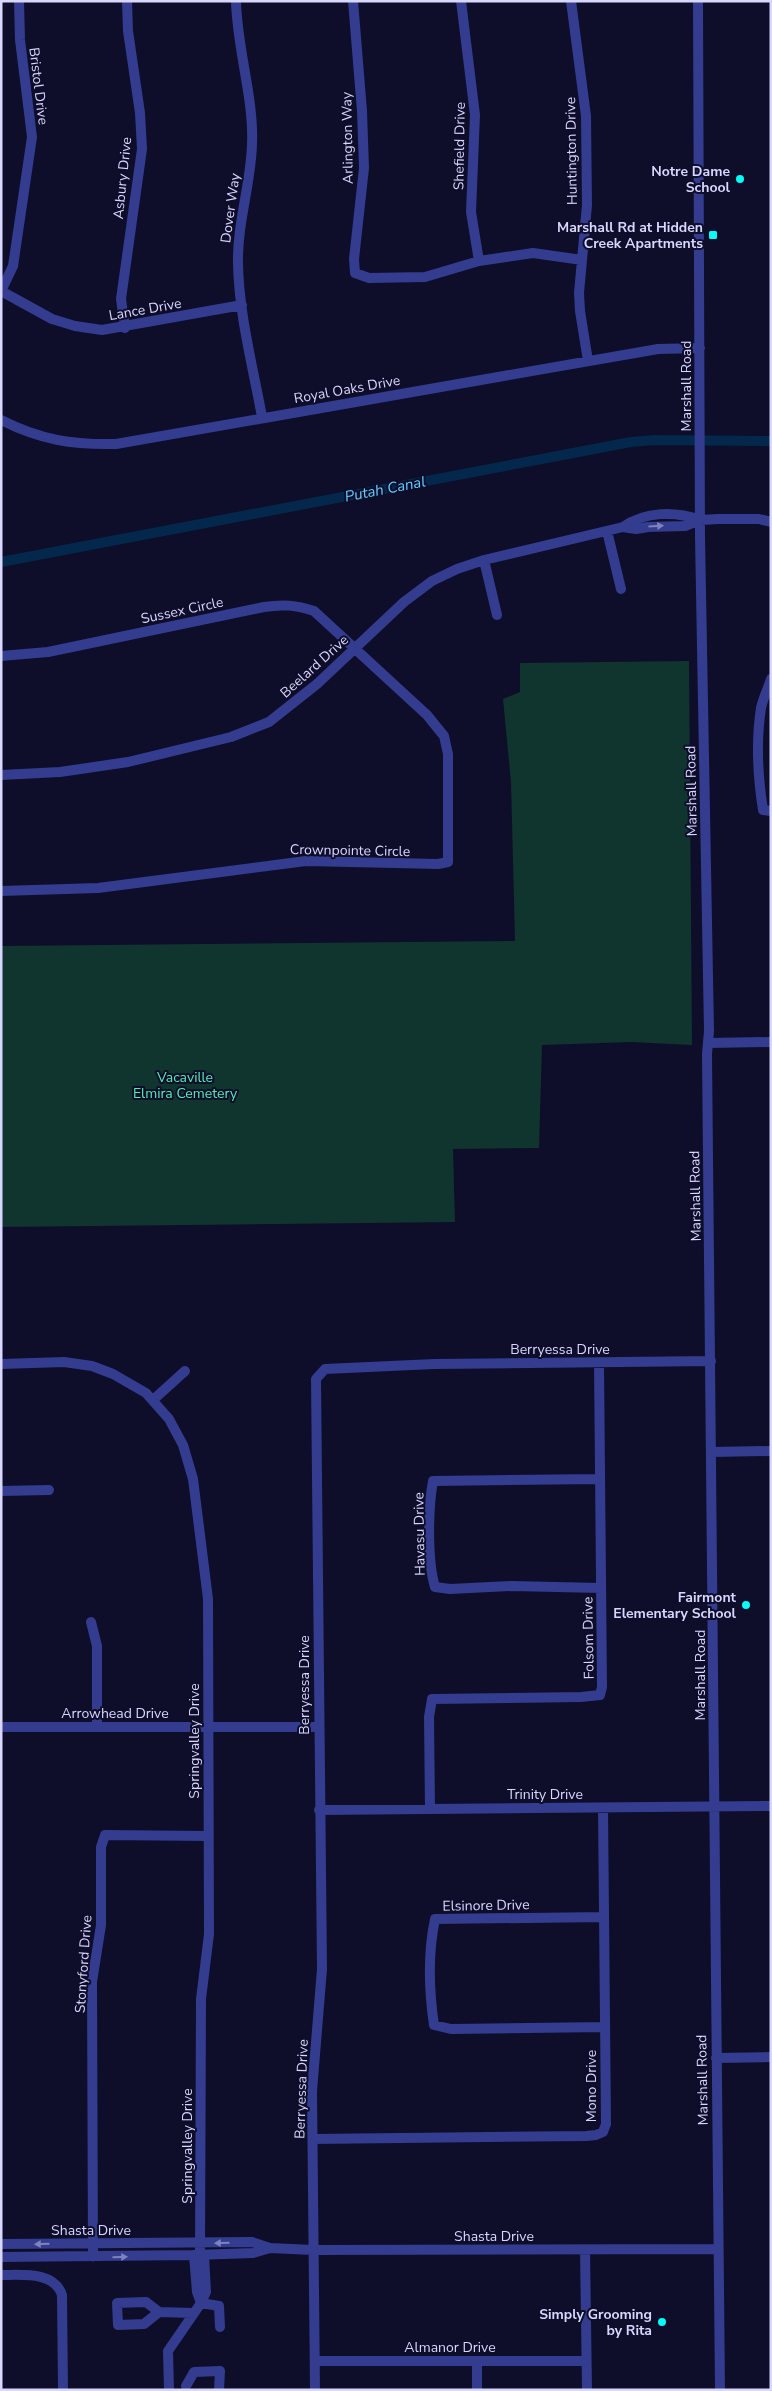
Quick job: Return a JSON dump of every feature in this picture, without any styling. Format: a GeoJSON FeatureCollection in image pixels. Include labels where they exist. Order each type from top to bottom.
{"type":"FeatureCollection","features":[{"type":"Feature","properties":{"kind":"street","name":"Bristol Drive"},"geometry":{"type":"LineString","coordinates":[[1,291],[13,266],[32,137],[20,40],[19,1]]}},
{"type":"Feature","properties":{"kind":"street","name":"Asbury Drive"},"geometry":{"type":"LineString","coordinates":[[124,328],[121,299],[142,149],[140,113],[128,31],[128,1]]}},
{"type":"Feature","properties":{"kind":"street","name":"Dover Way"},"geometry":{"type":"LineString","coordinates":[[236,1],[238,38],[252,124],[252,144],[240,227],[238,264],[242,305],[262,417]]}},
{"type":"Feature","properties":{"kind":"street","name":"Arlington Way"},"geometry":{"type":"LineString","coordinates":[[352,1],[362,110],[364,168],[354,259],[355,273],[369,278],[425,277],[479,261]]}},
{"type":"Feature","properties":{"kind":"street","name":"Shefield Drive"},"geometry":{"type":"LineString","coordinates":[[461,1],[476,115],[471,212],[479,261]]}},
{"type":"Feature","properties":{"kind":"street","name":"Huntington Drive"},"geometry":{"type":"LineString","coordinates":[[571,1],[586,116],[587,196],[580,311],[588,361]]}},
{"type":"Feature","properties":{"kind":"street","name":"Marshall Road"},"geometry":{"type":"LineString","coordinates":[[698,1],[700,520],[708,1043],[720,2390]]}},
{"type":"Feature","properties":{"kind":"street"},"geometry":{"type":"LineString","coordinates":[[479,261],[533,253],[582,260]]}},
{"type":"Feature","properties":{"kind":"street","name":"Lance Drive"},"geometry":{"type":"LineString","coordinates":[[1,291],[52,319],[75,326],[102,330],[124,328],[242,305]]}},
{"type":"Feature","properties":{"kind":"street","name":"Royal Oaks Drive"},"geometry":{"type":"LineString","coordinates":[[1,420],[47,439],[79,445],[116,444],[658,349],[700,348]]}},
{"type":"Feature","properties":{"kind":"street","name":"Beelard Drive"},"geometry":{"type":"LineString","coordinates":[[1,775],[93,768],[128,762],[231,736],[269,722],[317,684],[404,602],[432,581],[457,569],[484,560],[624,527],[636,530],[648,527],[685,526],[700,520],[758,519],[771,522]]}},
{"type":"Feature","properties":{"kind":"street"},"geometry":{"type":"LineString","coordinates":[[607,531],[621,589]]}},
{"type":"Feature","properties":{"kind":"street"},"geometry":{"type":"LineString","coordinates":[[484,560],[497,614]]}},
{"type":"Feature","properties":{"kind":"street","name":"Sussex Circle"},"geometry":{"type":"LineString","coordinates":[[1,656],[48,652],[282,604],[298,605],[314,611],[355,648]]}},
{"type":"Feature","properties":{"kind":"street","name":"Crownpointe Circle"},"geometry":{"type":"LineString","coordinates":[[1,891],[98,888],[306,861],[409,865],[448,862],[448,754],[444,736],[428,715],[355,648]]}},
{"type":"Feature","properties":{"kind":"street"},"geometry":{"type":"LineString","coordinates":[[771,679],[761,706],[759,726],[763,810],[771,811]]}},
{"type":"Feature","properties":{"kind":"street"},"geometry":{"type":"LineString","coordinates":[[708,1043],[771,1042]]}},
{"type":"Feature","properties":{"kind":"street","name":"Berryessa Drive"},"geometry":{"type":"LineString","coordinates":[[315,2390],[312,2091],[322,1969],[318,1727],[316,1379],[319,1373],[331,1369],[434,1364],[711,1361]]}},
{"type":"Feature","properties":{"kind":"street","name":"Springvalley Drive"},"geometry":{"type":"LineString","coordinates":[[1,1364],[64,1362],[92,1366],[113,1374],[146,1393],[169,1419],[183,1446],[193,1479],[208,1599],[208,1934],[201,1999],[202,2243],[197,2292],[201,2303]]}},
{"type":"Feature","properties":{"kind":"street","name":"Folsom Drive"},"geometry":{"type":"LineString","coordinates":[[430,1809],[429,1717],[432,1699],[581,1697],[600,1695],[602,1687],[599,1363]]}},
{"type":"Feature","properties":{"kind":"street"},"geometry":{"type":"LineString","coordinates":[[153,1400],[185,1371]]}},
{"type":"Feature","properties":{"kind":"street"},"geometry":{"type":"LineString","coordinates":[[711,1452],[771,1451]]}},
{"type":"Feature","properties":{"kind":"street","name":"Havasu Drive"},"geometry":{"type":"LineString","coordinates":[[600,1479],[433,1481],[430,1499],[431,1565],[435,1587],[450,1589],[512,1586],[601,1588]]}},
{"type":"Feature","properties":{"kind":"street"},"geometry":{"type":"LineString","coordinates":[[1,1491],[49,1490]]}},
{"type":"Feature","properties":{"kind":"street"},"geometry":{"type":"LineString","coordinates":[[91,1622],[97,1646],[97,1726]]}},
{"type":"Feature","properties":{"kind":"street","name":"Arrowhead Drive"},"geometry":{"type":"LineString","coordinates":[[1,1727],[318,1727]]}},
{"type":"Feature","properties":{"kind":"street","name":"Trinity Drive"},"geometry":{"type":"LineString","coordinates":[[319,1810],[771,1806]]}},
{"type":"Feature","properties":{"kind":"street","name":"Mono Drive"},"geometry":{"type":"LineString","coordinates":[[313,2139],[596,2135],[603,2132],[606,2124],[602,1808]]}},
{"type":"Feature","properties":{"kind":"street","name":"Stonyford Drive"},"geometry":{"type":"LineString","coordinates":[[93,2257],[92,1982],[101,1926],[101,1847],[105,1836],[208,1836]]}},
{"type":"Feature","properties":{"kind":"street","name":"Elsinore Drive"},"geometry":{"type":"LineString","coordinates":[[604,1917],[435,1919],[431,1938],[431,1956],[434,2025],[451,2029],[605,2027]]}},
{"type":"Feature","properties":{"kind":"street"},"geometry":{"type":"LineString","coordinates":[[716,2058],[771,2057]]}},
{"type":"Feature","properties":{"kind":"street","name":"Shasta Drive"},"geometry":{"type":"LineString","coordinates":[[1,2244],[252,2242],[270,2248],[313,2250],[718,2249]]}},
{"type":"Feature","properties":{"kind":"street","name":"Shasta Drive"},"geometry":{"type":"LineString","coordinates":[[1,2257],[200,2255],[253,2253],[270,2248]]}},
{"type":"Feature","properties":{"kind":"street"},"geometry":{"type":"LineString","coordinates":[[585,2250],[586,2390]]}},
{"type":"Feature","properties":{"kind":"street"},"geometry":{"type":"LineString","coordinates":[[1,2275],[25,2275],[46,2278],[59,2286],[62,2295],[63,2390]]}},
{"type":"Feature","properties":{"kind":"street"},"geometry":{"type":"LineString","coordinates":[[219,2390],[220,2371],[194,2372],[188,2388],[169,2388],[168,2351],[201,2303],[219,2306],[220,2327]]}},
{"type":"Feature","properties":{"kind":"street"},"geometry":{"type":"LineString","coordinates":[[158,2312],[193,2313]]}},
{"type":"Feature","properties":{"kind":"street","name":"Almanor Drive"},"geometry":{"type":"LineString","coordinates":[[315,2361],[586,2360]]}},
{"type":"Feature","properties":{"kind":"street"},"geometry":{"type":"LineString","coordinates":[[477,2361],[477,2390]]}},
{"type":"Feature","properties":{"kind":"green space","name":"Vacaville Elmira Cemetery"},"geometry":{"type":"Polygon","coordinates":[[[689,661],[692,1045],[631,1042],[542,1045],[539,1148],[453,1149],[455,1222],[1,1227],[1,946],[515,941],[511,782],[503,699],[520,692],[520,663],[689,661]]]}},
{"type":"Feature","properties":{"kind":"waterway","name":"Putah Canal"},"geometry":{"type":"LineString","coordinates":[[1,562],[631,442],[654,440],[771,441]]}},
{"type":"Feature","properties":{"kind":"place","name":"Notre Dame School"},"geometry":{"type":"Point","coordinates":[740,179]}},
{"type":"Feature","properties":{"kind":"place","name":"Marshall Rd at Hidden Creek Apartments"},"geometry":{"type":"Point","coordinates":[713,235]}},
{"type":"Feature","properties":{"kind":"place","name":"Fairmont Elementary School"},"geometry":{"type":"Point","coordinates":[746,1605]}},
{"type":"Feature","properties":{"kind":"place","name":"Simply Grooming by Rita"},"geometry":{"type":"Point","coordinates":[662,2322]}}]}
